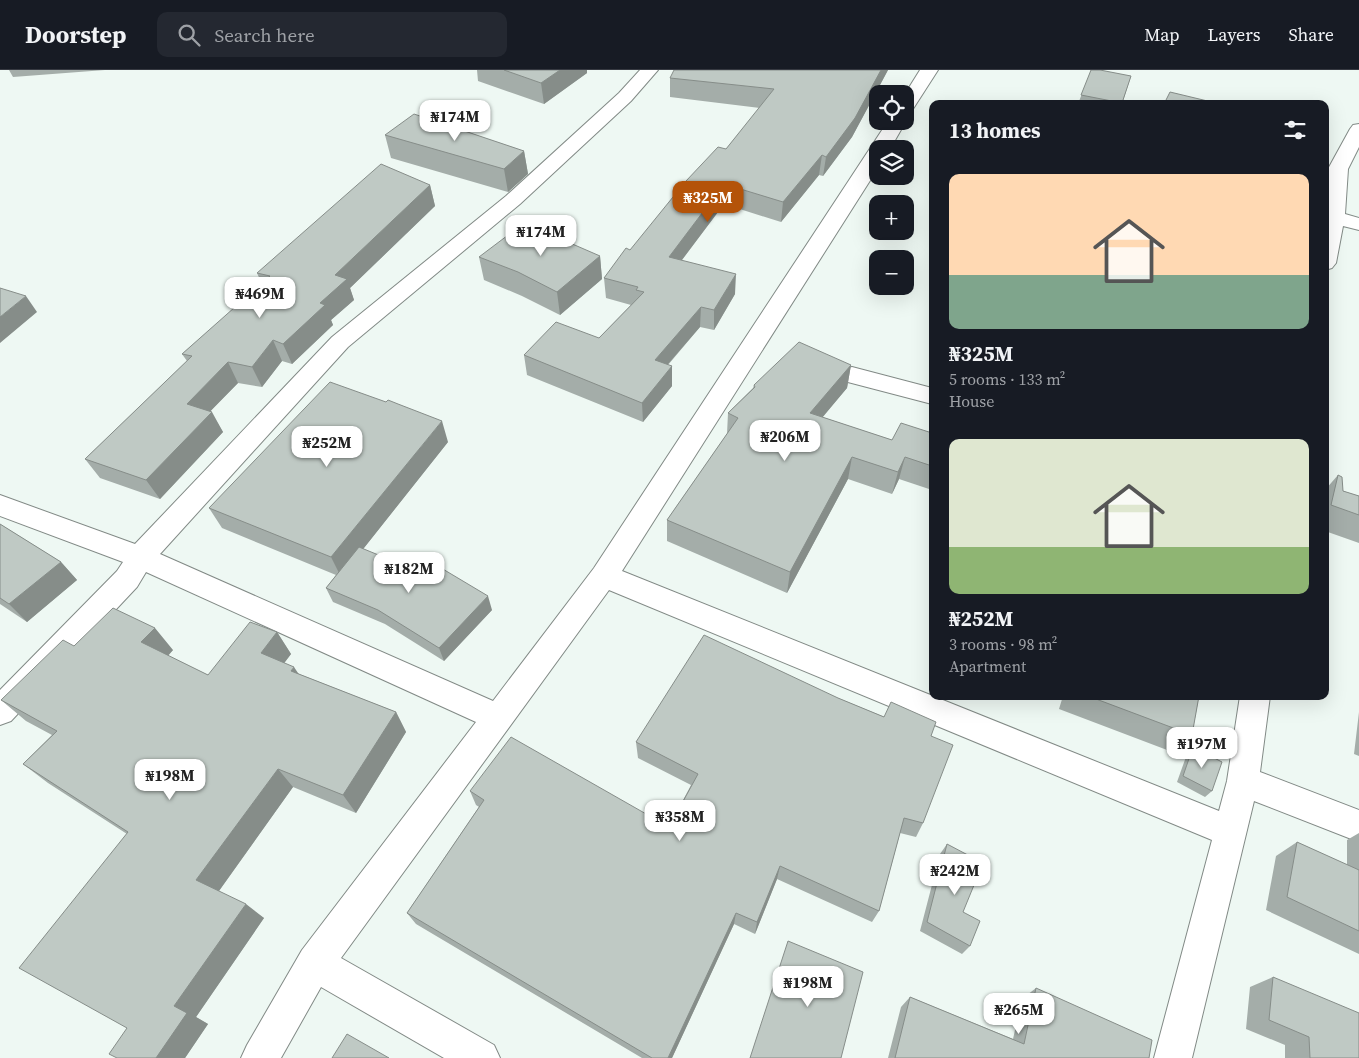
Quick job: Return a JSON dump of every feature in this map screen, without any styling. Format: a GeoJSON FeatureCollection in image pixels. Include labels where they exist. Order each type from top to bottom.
{"type":"FeatureCollection","features":[{"type":"Feature","properties":{"kind":"street"},"geometry":{"type":"LineString","coordinates":[[0,711],[127,579],[140,557],[340,342],[513,200],[625,97],[649,70]]}},
{"type":"Feature","properties":{"kind":"street"},"geometry":{"type":"LineString","coordinates":[[914,94],[929,70]]}},
{"type":"Feature","properties":{"kind":"street"},"geometry":{"type":"LineString","coordinates":[[1329,245],[1335,217],[1338,169],[1359,129]]}},
{"type":"Feature","properties":{"kind":"street"},"geometry":{"type":"LineString","coordinates":[[260,1058],[315,962],[604,576],[869,166]]}},
{"type":"Feature","properties":{"kind":"street"},"geometry":{"type":"LineString","coordinates":[[1335,217],[1359,223]]}},
{"type":"Feature","properties":{"kind":"street"},"geometry":{"type":"LineString","coordinates":[[852,375],[929,395]]}},
{"type":"Feature","properties":{"kind":"street"},"geometry":{"type":"LineString","coordinates":[[0,505],[140,557],[499,718]]}},
{"type":"Feature","properties":{"kind":"street"},"geometry":{"type":"LineString","coordinates":[[604,576],[1230,831]]}},
{"type":"Feature","properties":{"kind":"street"},"geometry":{"type":"LineString","coordinates":[[1173,1058],[1243,781],[1255,700]]}},
{"type":"Feature","properties":{"kind":"street"},"geometry":{"type":"LineString","coordinates":[[1243,781],[1359,826]]}},
{"type":"Feature","properties":{"kind":"street"},"geometry":{"type":"LineString","coordinates":[[315,962],[481,1058]]}},
{"type":"Feature","properties":{"kind":"building"},"geometry":{"type":"Polygon","coordinates":[[[504,70],[560,70],[541,83],[504,70]]]}},
{"type":"Feature","properties":{"kind":"building"},"geometry":{"type":"Polygon","coordinates":[[[674,70],[881,70],[873,85],[869,85],[869,92],[855,118],[826,157],[822,155],[783,202],[724,184],[669,257],[736,274],[714,310],[701,307],[655,360],[672,366],[642,403],[524,355],[556,322],[599,338],[644,292],[636,290],[638,287],[604,278],[626,248],[630,250],[686,181],[718,147],[726,149],[774,89],[670,78],[674,70]]]}},
{"type":"Feature","properties":{"kind":"building"},"geometry":{"type":"Polygon","coordinates":[[[1091,70],[1131,76],[1123,100],[1107,100],[1081,95],[1091,70]]]}},
{"type":"Feature","properties":{"kind":"building"},"geometry":{"type":"Polygon","coordinates":[[[1170,92],[1203,100],[1166,100],[1170,92]]]}},
{"type":"Feature","properties":{"kind":"building"},"geometry":{"type":"Polygon","coordinates":[[[414,114],[524,151],[504,169],[385,135],[414,114]]]}},
{"type":"Feature","properties":{"kind":"building"},"geometry":{"type":"Polygon","coordinates":[[[381,164],[430,185],[335,275],[347,279],[320,303],[325,305],[283,344],[273,340],[252,367],[228,362],[187,404],[212,412],[146,480],[85,459],[192,356],[182,354],[270,276],[257,273],[381,164]]]}},
{"type":"Feature","properties":{"kind":"building"},"geometry":{"type":"Polygon","coordinates":[[[524,223],[600,256],[557,292],[518,272],[479,257],[524,223]]]}},
{"type":"Feature","properties":{"kind":"building"},"geometry":{"type":"Polygon","coordinates":[[[0,288],[26,296],[0,317],[0,288]]]}},
{"type":"Feature","properties":{"kind":"building"},"geometry":{"type":"Polygon","coordinates":[[[799,342],[851,365],[810,413],[892,440],[901,423],[929,432],[929,465],[905,457],[898,472],[852,457],[790,572],[667,520],[738,418],[728,413],[755,387],[754,385],[799,342]]]}},
{"type":"Feature","properties":{"kind":"building"},"geometry":{"type":"Polygon","coordinates":[[[330,382],[386,402],[388,400],[442,421],[331,557],[209,508],[330,382]]]}},
{"type":"Feature","properties":{"kind":"building"},"geometry":{"type":"Polygon","coordinates":[[[1338,475],[1342,477],[1343,491],[1359,496],[1359,515],[1331,505],[1338,475]]]}},
{"type":"Feature","properties":{"kind":"building"},"geometry":{"type":"Polygon","coordinates":[[[0,524],[61,562],[9,604],[0,598],[0,524]]]}},
{"type":"Feature","properties":{"kind":"building"},"geometry":{"type":"Polygon","coordinates":[[[359,547],[410,568],[421,556],[488,596],[439,648],[378,610],[326,588],[359,547]]]}},
{"type":"Feature","properties":{"kind":"building"},"geometry":{"type":"Polygon","coordinates":[[[113,608],[155,628],[141,642],[208,675],[250,622],[277,632],[261,653],[294,667],[291,671],[396,712],[343,795],[278,769],[196,880],[246,904],[174,1006],[187,1013],[156,1058],[117,1058],[109,1054],[127,1028],[19,968],[128,832],[23,764],[57,731],[1,700],[63,640],[74,646],[113,608]]]}},
{"type":"Feature","properties":{"kind":"building"},"geometry":{"type":"Polygon","coordinates":[[[704,635],[838,698],[884,717],[891,702],[936,722],[931,736],[953,745],[923,823],[904,818],[879,911],[780,866],[757,922],[736,913],[668,1058],[652,1058],[407,913],[484,800],[470,791],[511,737],[669,827],[698,774],[636,742],[704,635]]]}},
{"type":"Feature","properties":{"kind":"building"},"geometry":{"type":"Polygon","coordinates":[[[1099,700],[1198,700],[1192,735],[1099,700]]]}},
{"type":"Feature","properties":{"kind":"building"},"geometry":{"type":"Polygon","coordinates":[[[1193,747],[1222,762],[1212,791],[1183,776],[1193,747]]]}},
{"type":"Feature","properties":{"kind":"building"},"geometry":{"type":"Polygon","coordinates":[[[1297,842],[1359,870],[1359,931],[1287,897],[1297,842]]]}},
{"type":"Feature","properties":{"kind":"building"},"geometry":{"type":"Polygon","coordinates":[[[947,844],[983,863],[963,912],[980,921],[970,946],[927,922],[947,844]]]}},
{"type":"Feature","properties":{"kind":"building"},"geometry":{"type":"Polygon","coordinates":[[[788,941],[863,972],[841,1058],[750,1058],[788,941]]]}},
{"type":"Feature","properties":{"kind":"building"},"geometry":{"type":"Polygon","coordinates":[[[1273,977],[1359,1013],[1359,1058],[1310,1058],[1309,1037],[1269,1020],[1273,977]]]}},
{"type":"Feature","properties":{"kind":"building"},"geometry":{"type":"Polygon","coordinates":[[[1036,988],[1152,1040],[1149,1058],[895,1058],[910,997],[1024,1044],[1036,988]]]}},
{"type":"Feature","properties":{"kind":"building"},"geometry":{"type":"Polygon","coordinates":[[[347,1034],[389,1058],[332,1058],[347,1034]]]}}]}
